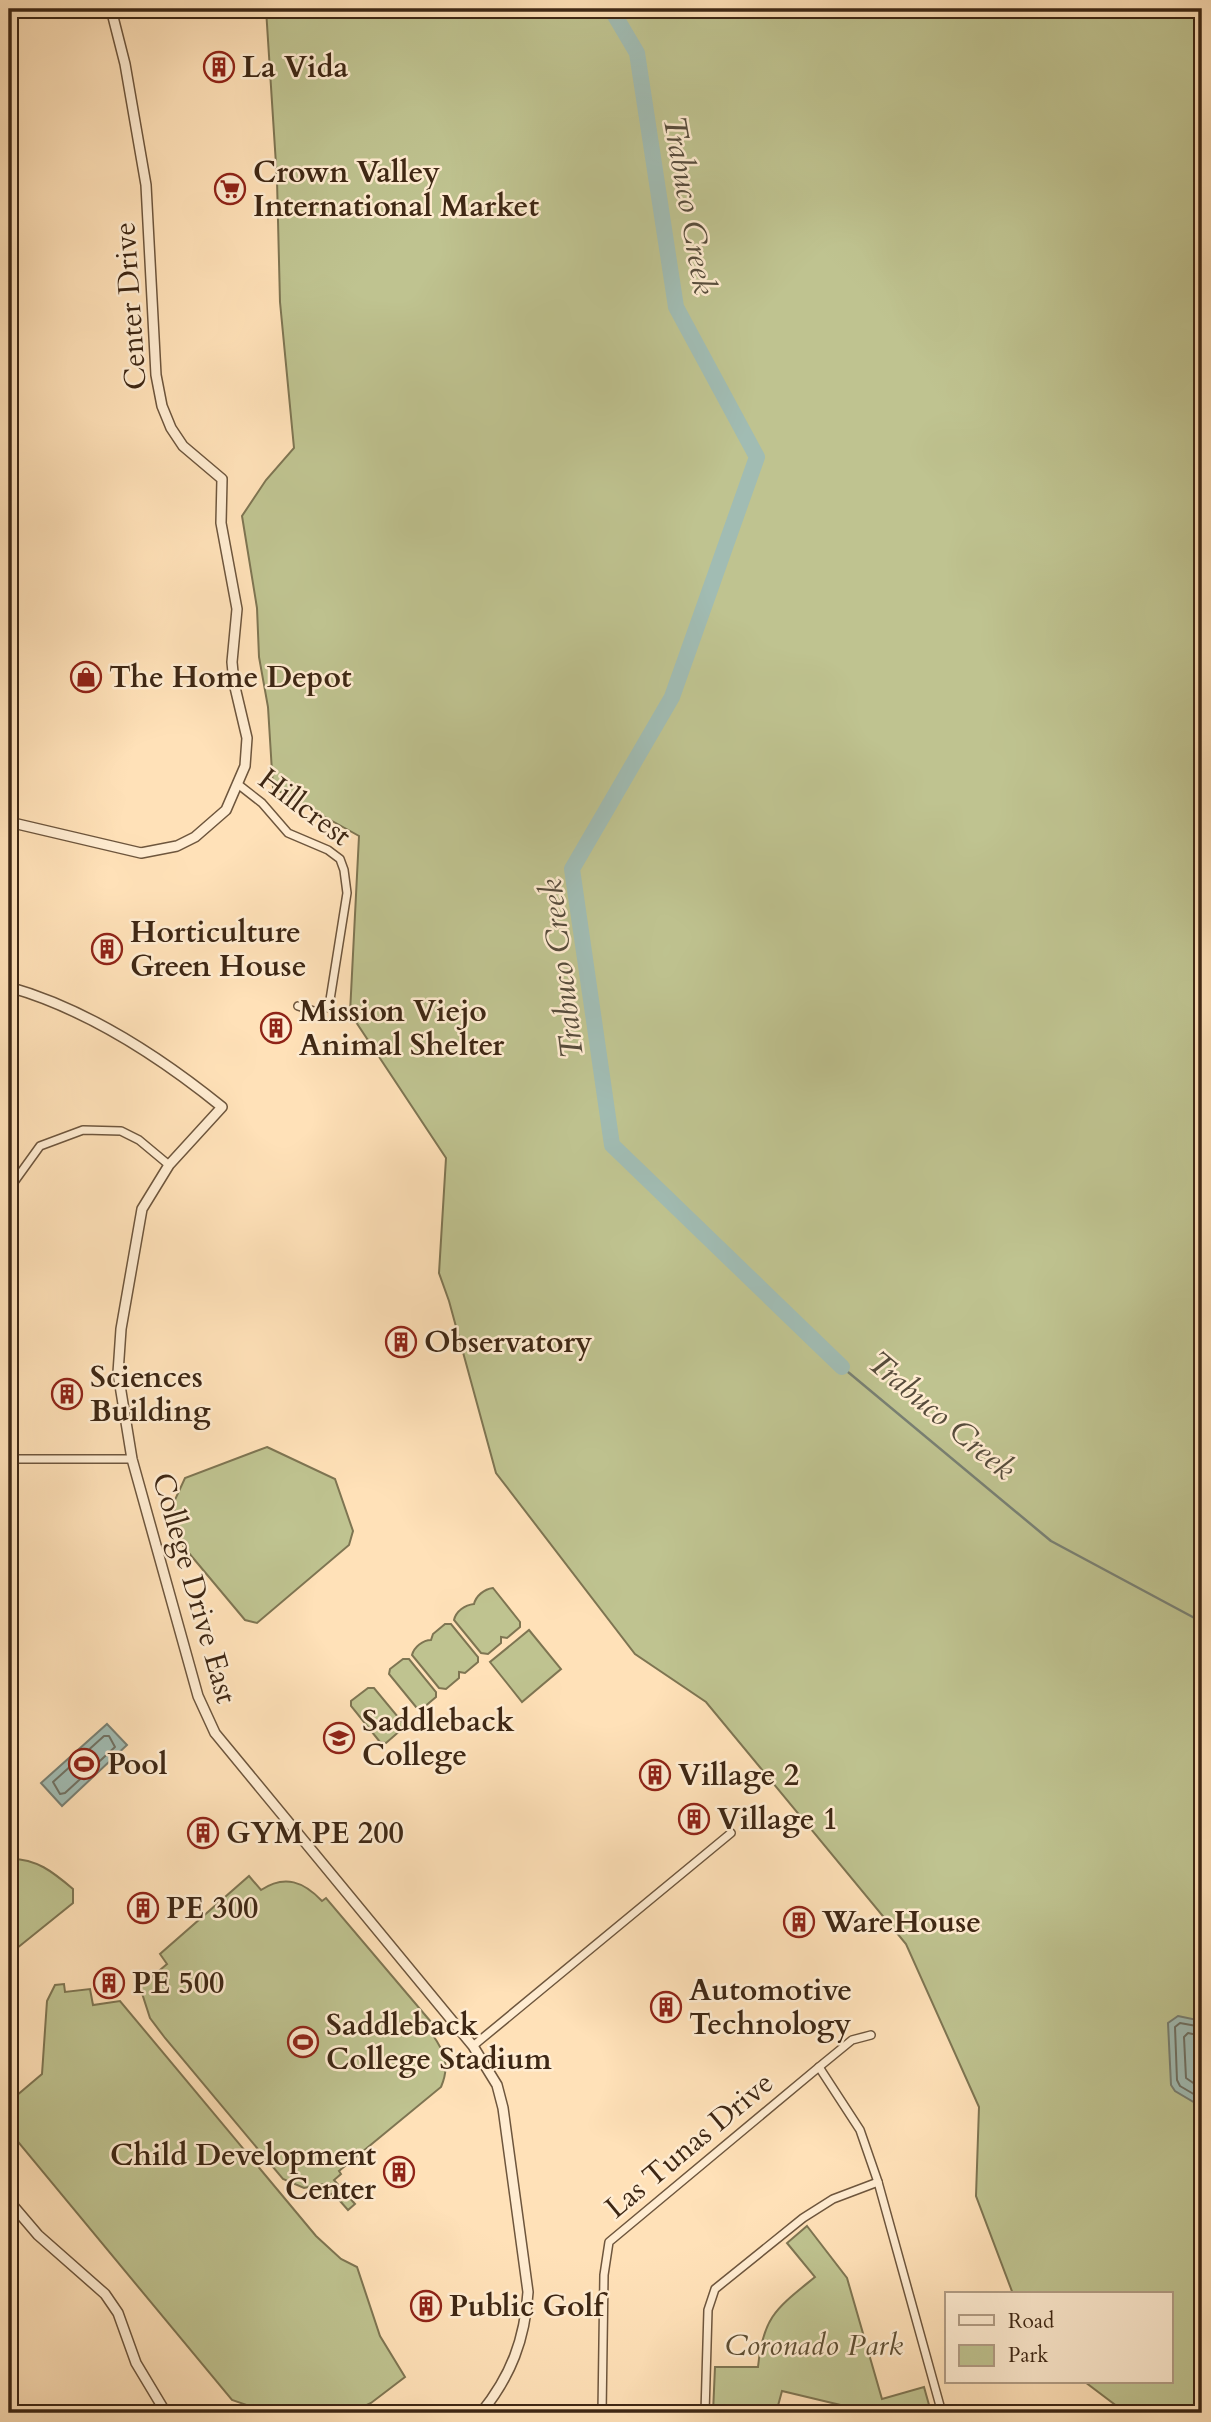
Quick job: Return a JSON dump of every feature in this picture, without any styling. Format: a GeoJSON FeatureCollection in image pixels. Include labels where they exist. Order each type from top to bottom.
{"type":"FeatureCollection","features":[{"type":"Feature","properties":{"kind":"street","name":"Center Drive"},"geometry":{"type":"LineString","coordinates":[[111,9],[125,64],[146,185],[156,375],[162,406],[183,446],[222,479],[224,550],[237,609],[232,662],[234,683],[247,738],[245,766],[239,785]]}},
{"type":"Feature","properties":{"kind":"street","name":"Hillcrest"},"geometry":{"type":"LineString","coordinates":[[9,822],[124,850],[159,850],[195,837],[211,825],[226,810],[239,785],[262,803],[288,833],[328,850],[340,859],[344,870],[347,893],[329,1006],[317,1012],[298,1006]]}},
{"type":"Feature","properties":{"kind":"street","name":"College Drive East"},"geometry":{"type":"LineString","coordinates":[[9,987],[49,1000],[88,1018],[187,1079],[222,1107],[169,1165],[142,1209],[121,1329],[120,1401],[132,1459],[198,1696],[215,1732],[473,2046],[497,2085],[503,2108],[528,2292],[526,2322],[519,2351],[501,2389],[481,2413]]}},
{"type":"Feature","properties":{"kind":"street"},"geometry":{"type":"LineString","coordinates":[[9,1189],[40,1146],[83,1130],[121,1131],[139,1140],[169,1165]]}},
{"type":"Feature","properties":{"kind":"street"},"geometry":{"type":"LineString","coordinates":[[9,1459],[132,1459]]}},
{"type":"Feature","properties":{"kind":"street"},"geometry":{"type":"LineString","coordinates":[[473,2046],[731,1833]]}},
{"type":"Feature","properties":{"kind":"street","name":"Las Tunas Drive"},"geometry":{"type":"LineString","coordinates":[[602,2413],[604,2275],[609,2242],[852,2040],[871,2035]]}},
{"type":"Feature","properties":{"kind":"street"},"geometry":{"type":"LineString","coordinates":[[818,2067],[860,2130],[878,2182],[943,2413]]}},
{"type":"Feature","properties":{"kind":"street"},"geometry":{"type":"LineString","coordinates":[[705,2413],[708,2310],[716,2290],[803,2218],[833,2199],[878,2182]]}},
{"type":"Feature","properties":{"kind":"street"},"geometry":{"type":"LineString","coordinates":[[9,2201],[38,2235],[105,2294],[118,2313],[136,2363],[166,2413]]}},
{"type":"Feature","properties":{"kind":"green space"},"geometry":{"type":"Polygon","coordinates":[[[266,9],[1202,9],[1202,2413],[1126,2413],[1088,2384],[1172,2384],[1172,2292],[1012,2292],[976,2196],[979,2107],[906,1944],[706,1702],[635,1654],[496,1473],[439,1273],[446,1158],[350,1013],[359,836],[273,788],[268,707],[259,657],[257,608],[242,516],[266,480],[294,448],[280,302],[277,180],[266,9]]]}},
{"type":"Feature","properties":{"kind":"green space"},"geometry":{"type":"Polygon","coordinates":[[[267,1447],[335,1479],[353,1531],[349,1545],[257,1623],[245,1620],[183,1546],[173,1504],[185,1478],[267,1447]]]}},
{"type":"Feature","properties":{"kind":"green space"},"geometry":{"type":"Polygon","coordinates":[[[493,1588],[520,1622],[520,1627],[507,1638],[501,1637],[501,1643],[488,1654],[481,1653],[454,1620],[461,1609],[474,1604],[481,1593],[493,1588]]]}},
{"type":"Feature","properties":{"kind":"green space"},"geometry":{"type":"Polygon","coordinates":[[[445,1624],[451,1624],[478,1657],[478,1662],[465,1673],[459,1672],[459,1678],[446,1689],[439,1688],[412,1655],[417,1647],[431,1640],[433,1634],[445,1624]]]}},
{"type":"Feature","properties":{"kind":"green space"},"geometry":{"type":"Polygon","coordinates":[[[529,1630],[561,1669],[522,1702],[490,1662],[529,1630]]]}},
{"type":"Feature","properties":{"kind":"green space"},"geometry":{"type":"Polygon","coordinates":[[[403,1659],[409,1659],[436,1692],[436,1697],[423,1708],[416,1707],[389,1674],[390,1669],[403,1659]]]}},
{"type":"Feature","properties":{"kind":"green space"},"geometry":{"type":"Polygon","coordinates":[[[368,1688],[374,1688],[403,1723],[402,1729],[386,1743],[380,1742],[351,1706],[351,1701],[368,1688]]]}},
{"type":"Feature","properties":{"kind":"green space"},"geometry":{"type":"Polygon","coordinates":[[[9,1859],[36,1864],[73,1889],[73,1903],[11,1953],[9,1859]]]}},
{"type":"Feature","properties":{"kind":"green space","name":"Saddleback College Stadium"},"geometry":{"type":"Polygon","coordinates":[[[249,1876],[261,1890],[286,1881],[301,1885],[322,1901],[326,1898],[437,2029],[432,2034],[443,2053],[446,2066],[441,2087],[339,2171],[341,2174],[334,2180],[355,2204],[348,2210],[333,2193],[330,2195],[325,2184],[304,2188],[283,2179],[150,2018],[140,1987],[167,1964],[160,1954],[249,1876]]]}},
{"type":"Feature","properties":{"kind":"green space"},"geometry":{"type":"Polygon","coordinates":[[[64,1984],[65,1992],[90,1989],[93,2005],[120,2001],[316,2236],[341,2259],[357,2267],[380,2336],[405,2377],[371,2403],[350,2413],[270,2413],[232,2400],[9,2131],[9,2102],[42,2074],[47,2001],[55,1985],[64,1984]]]}},
{"type":"Feature","properties":{"kind":"green space","name":"Coronado Park"},"geometry":{"type":"Polygon","coordinates":[[[807,2226],[847,2278],[882,2399],[924,2387],[931,2412],[874,2413],[782,2391],[776,2413],[713,2413],[715,2367],[758,2367],[764,2336],[774,2314],[815,2277],[787,2243],[807,2226]]]}},
{"type":"Feature","properties":{"kind":"water","name":"Pool"},"geometry":{"type":"Polygon","coordinates":[[[107,1724],[127,1745],[62,1806],[41,1783],[107,1724]]]}},
{"type":"Feature","properties":{"kind":"water"},"geometry":{"type":"Polygon","coordinates":[[[1178,2016],[1202,2021],[1202,2107],[1175,2091],[1171,2085],[1168,2023],[1178,2016]]]}},
{"type":"Feature","properties":{"kind":"waterway","name":"Trabuco Creek"},"geometry":{"type":"LineString","coordinates":[[611,9],[637,53],[676,307],[757,457],[672,697],[572,869],[612,1145],[842,1367]]}},
{"type":"Feature","properties":{"kind":"waterway","name":"Trabuco Creek"},"geometry":{"type":"LineString","coordinates":[[842,1367],[1051,1541],[1202,1622]]}},
{"type":"Feature","properties":{"kind":"place","name":"La Vida"},"geometry":{"type":"Point","coordinates":[219,67]}},
{"type":"Feature","properties":{"kind":"place","name":"Crown Valley International Market"},"geometry":{"type":"Point","coordinates":[230,189]}},
{"type":"Feature","properties":{"kind":"place","name":"The Home Depot"},"geometry":{"type":"Point","coordinates":[86,677]}},
{"type":"Feature","properties":{"kind":"place","name":"Horticulture Green House"},"geometry":{"type":"Point","coordinates":[107,949]}},
{"type":"Feature","properties":{"kind":"place","name":"Mission Viejo Animal Shelter"},"geometry":{"type":"Point","coordinates":[276,1028]}},
{"type":"Feature","properties":{"kind":"place","name":"Observatory"},"geometry":{"type":"Point","coordinates":[401,1342]}},
{"type":"Feature","properties":{"kind":"place","name":"Sciences Building"},"geometry":{"type":"Point","coordinates":[67,1394]}},
{"type":"Feature","properties":{"kind":"place","name":"Saddleback College"},"geometry":{"type":"Point","coordinates":[339,1738]}},
{"type":"Feature","properties":{"kind":"place","name":"Pool"},"geometry":{"type":"Point","coordinates":[84,1764]}},
{"type":"Feature","properties":{"kind":"place","name":"Village 2"},"geometry":{"type":"Point","coordinates":[655,1775]}},
{"type":"Feature","properties":{"kind":"place","name":"Village 1"},"geometry":{"type":"Point","coordinates":[694,1819]}},
{"type":"Feature","properties":{"kind":"place","name":"GYM PE 200"},"geometry":{"type":"Point","coordinates":[203,1833]}},
{"type":"Feature","properties":{"kind":"place","name":"PE 300"},"geometry":{"type":"Point","coordinates":[143,1908]}},
{"type":"Feature","properties":{"kind":"place","name":"WareHouse"},"geometry":{"type":"Point","coordinates":[799,1922]}},
{"type":"Feature","properties":{"kind":"place","name":"PE 500"},"geometry":{"type":"Point","coordinates":[109,1983]}},
{"type":"Feature","properties":{"kind":"place","name":"Automotive Technology"},"geometry":{"type":"Point","coordinates":[666,2007]}},
{"type":"Feature","properties":{"kind":"place","name":"Saddleback College Stadium"},"geometry":{"type":"Point","coordinates":[303,2042]}},
{"type":"Feature","properties":{"kind":"place","name":"Child Development Center"},"geometry":{"type":"Point","coordinates":[399,2172]}},
{"type":"Feature","properties":{"kind":"place","name":"Public Golf"},"geometry":{"type":"Point","coordinates":[426,2306]}}]}
